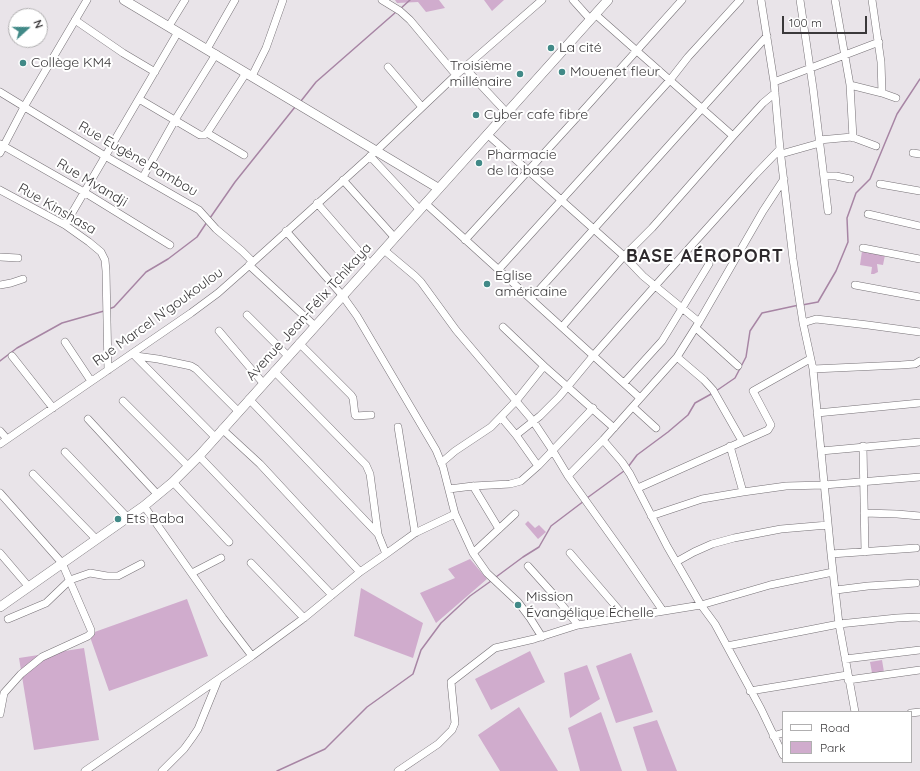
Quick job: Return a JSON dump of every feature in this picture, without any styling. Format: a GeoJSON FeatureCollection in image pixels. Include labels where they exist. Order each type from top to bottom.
{"type":"FeatureCollection","features":[{"type":"Feature","properties":{"kind":"street"},"geometry":{"type":"LineString","coordinates":[[1,148],[24,106],[87,0]]}},
{"type":"Feature","properties":{"kind":"street"},"geometry":{"type":"LineString","coordinates":[[169,26],[185,0]]}},
{"type":"Feature","properties":{"kind":"street"},"geometry":{"type":"LineString","coordinates":[[207,49],[235,0]]}},
{"type":"Feature","properties":{"kind":"street"},"geometry":{"type":"LineString","coordinates":[[139,99],[200,136],[207,133],[266,48],[283,0]]}},
{"type":"Feature","properties":{"kind":"street"},"geometry":{"type":"LineString","coordinates":[[382,0],[400,11],[410,20],[456,75]]}},
{"type":"Feature","properties":{"kind":"street","name":"Rue Marcel N'goukoulou"},"geometry":{"type":"LineString","coordinates":[[0,444],[91,381],[134,354],[218,292],[373,153],[456,75],[542,0]]}},
{"type":"Feature","properties":{"kind":"street"},"geometry":{"type":"LineString","coordinates":[[573,0],[637,51],[733,136]]}},
{"type":"Feature","properties":{"kind":"street","name":"Avenue Jean-Félix Tchikaya"},"geometry":{"type":"LineString","coordinates":[[0,607],[128,518],[173,482],[199,456],[263,382],[395,238],[506,112],[608,0]]}},
{"type":"Feature","properties":{"kind":"street"},"geometry":{"type":"LineString","coordinates":[[465,240],[682,0]]}},
{"type":"Feature","properties":{"kind":"street"},"geometry":{"type":"LineString","coordinates":[[499,270],[740,0]]}},
{"type":"Feature","properties":{"kind":"street"},"geometry":{"type":"LineString","coordinates":[[761,0],[774,82],[791,244],[803,323],[813,369],[833,572],[845,659],[855,711]]}},
{"type":"Feature","properties":{"kind":"street"},"geometry":{"type":"LineString","coordinates":[[800,0],[828,211]]}},
{"type":"Feature","properties":{"kind":"street"},"geometry":{"type":"LineString","coordinates":[[835,0],[850,86],[854,138]]}},
{"type":"Feature","properties":{"kind":"street"},"geometry":{"type":"LineString","coordinates":[[872,0],[879,42],[882,93]]}},
{"type":"Feature","properties":{"kind":"street"},"geometry":{"type":"LineString","coordinates":[[130,2],[299,104],[373,153],[438,188]]}},
{"type":"Feature","properties":{"kind":"street"},"geometry":{"type":"LineString","coordinates":[[75,20],[155,72]]}},
{"type":"Feature","properties":{"kind":"street"},"geometry":{"type":"LineString","coordinates":[[65,225],[178,32]]}},
{"type":"Feature","properties":{"kind":"street"},"geometry":{"type":"LineString","coordinates":[[531,298],[767,36]]}},
{"type":"Feature","properties":{"kind":"street"},"geometry":{"type":"LineString","coordinates":[[774,82],[879,42]]}},
{"type":"Feature","properties":{"kind":"street"},"geometry":{"type":"LineString","coordinates":[[142,177],[174,120],[216,54]]}},
{"type":"Feature","properties":{"kind":"street"},"geometry":{"type":"LineString","coordinates":[[388,67],[422,107]]}},
{"type":"Feature","properties":{"kind":"street"},"geometry":{"type":"LineString","coordinates":[[465,68],[506,112]]}},
{"type":"Feature","properties":{"kind":"street"},"geometry":{"type":"LineString","coordinates":[[850,86],[882,93],[896,98]]}},
{"type":"Feature","properties":{"kind":"street","name":"Rue Eugène Pambou"},"geometry":{"type":"LineString","coordinates":[[0,92],[105,156],[199,210],[216,229],[242,251],[251,264],[315,326]]}},
{"type":"Feature","properties":{"kind":"street"},"geometry":{"type":"LineString","coordinates":[[562,328],[624,256],[652,228],[763,103],[775,93]]}},
{"type":"Feature","properties":{"kind":"street"},"geometry":{"type":"LineString","coordinates":[[207,133],[244,155]]}},
{"type":"Feature","properties":{"kind":"street"},"geometry":{"type":"LineString","coordinates":[[487,134],[682,309],[738,366]]}},
{"type":"Feature","properties":{"kind":"street"},"geometry":{"type":"LineString","coordinates":[[516,435],[554,403],[593,356],[755,175],[781,152],[820,142],[854,138],[876,146]]}},
{"type":"Feature","properties":{"kind":"street","name":"Rue Mvandji"},"geometry":{"type":"LineString","coordinates":[[1,148],[84,192],[170,245]]}},
{"type":"Feature","properties":{"kind":"street"},"geometry":{"type":"LineString","coordinates":[[373,153],[422,206],[465,240],[531,298],[640,398]]}},
{"type":"Feature","properties":{"kind":"street"},"geometry":{"type":"LineString","coordinates":[[824,176],[836,176],[850,179]]}},
{"type":"Feature","properties":{"kind":"street"},"geometry":{"type":"LineString","coordinates":[[568,476],[614,428],[677,357],[698,325],[784,179]]}},
{"type":"Feature","properties":{"kind":"street"},"geometry":{"type":"LineString","coordinates":[[343,180],[395,238]]}},
{"type":"Feature","properties":{"kind":"street"},"geometry":{"type":"LineString","coordinates":[[880,184],[920,192]]}},
{"type":"Feature","properties":{"kind":"street","name":"Rue Kinshasa"},"geometry":{"type":"LineString","coordinates":[[0,190],[65,225],[96,247],[100,252],[104,260],[106,271],[108,370]]}},
{"type":"Feature","properties":{"kind":"street"},"geometry":{"type":"LineString","coordinates":[[317,203],[370,264]]}},
{"type":"Feature","properties":{"kind":"street"},"geometry":{"type":"LineString","coordinates":[[868,214],[920,226]]}},
{"type":"Feature","properties":{"kind":"street"},"geometry":{"type":"LineString","coordinates":[[286,231],[342,295],[357,316],[410,405],[441,463],[455,514],[473,553],[487,573],[518,602],[542,637]]}},
{"type":"Feature","properties":{"kind":"street"},"geometry":{"type":"LineString","coordinates":[[863,248],[920,259]]}},
{"type":"Feature","properties":{"kind":"street"},"geometry":{"type":"LineString","coordinates":[[384,250],[421,282],[456,330],[533,421],[553,450],[568,476],[626,557],[662,611]]}},
{"type":"Feature","properties":{"kind":"street"},"geometry":{"type":"LineString","coordinates":[[0,256],[18,258]]}},
{"type":"Feature","properties":{"kind":"street"},"geometry":{"type":"LineString","coordinates":[[624,383],[662,341],[709,264]]}},
{"type":"Feature","properties":{"kind":"street"},"geometry":{"type":"LineString","coordinates":[[0,285],[23,279]]}},
{"type":"Feature","properties":{"kind":"street"},"geometry":{"type":"LineString","coordinates":[[855,285],[920,297]]}},
{"type":"Feature","properties":{"kind":"street"},"geometry":{"type":"LineString","coordinates":[[247,315],[288,356]]}},
{"type":"Feature","properties":{"kind":"street"},"geometry":{"type":"LineString","coordinates":[[803,323],[816,320],[920,332]]}},
{"type":"Feature","properties":{"kind":"street"},"geometry":{"type":"LineString","coordinates":[[503,327],[544,366],[614,428]]}},
{"type":"Feature","properties":{"kind":"street"},"geometry":{"type":"LineString","coordinates":[[219,331],[263,382]]}},
{"type":"Feature","properties":{"kind":"street"},"geometry":{"type":"LineString","coordinates":[[65,342],[91,381]]}},
{"type":"Feature","properties":{"kind":"street"},"geometry":{"type":"LineString","coordinates":[[299,343],[351,395],[356,416],[372,415]]}},
{"type":"Feature","properties":{"kind":"street"},"geometry":{"type":"LineString","coordinates":[[134,354],[191,366],[196,369],[238,411]]}},
{"type":"Feature","properties":{"kind":"street"},"geometry":{"type":"LineString","coordinates":[[134,354],[215,437]]}},
{"type":"Feature","properties":{"kind":"street"},"geometry":{"type":"LineString","coordinates":[[12,356],[53,408]]}},
{"type":"Feature","properties":{"kind":"street"},"geometry":{"type":"LineString","coordinates":[[677,357],[704,380],[713,390],[742,441]]}},
{"type":"Feature","properties":{"kind":"street"},"geometry":{"type":"LineString","coordinates":[[638,488],[770,428],[771,425],[753,392],[810,359]]}},
{"type":"Feature","properties":{"kind":"street"},"geometry":{"type":"LineString","coordinates":[[813,369],[915,364],[920,361]]}},
{"type":"Feature","properties":{"kind":"street"},"geometry":{"type":"LineString","coordinates":[[441,463],[455,451],[481,435],[516,401],[544,366]]}},
{"type":"Feature","properties":{"kind":"street"},"geometry":{"type":"LineString","coordinates":[[274,371],[366,465],[370,474],[378,534],[386,554]]}},
{"type":"Feature","properties":{"kind":"street"},"geometry":{"type":"LineString","coordinates":[[248,399],[378,534]]}},
{"type":"Feature","properties":{"kind":"street"},"geometry":{"type":"LineString","coordinates":[[123,401],[188,466]]}},
{"type":"Feature","properties":{"kind":"street"},"geometry":{"type":"LineString","coordinates":[[817,413],[920,403]]}},
{"type":"Feature","properties":{"kind":"street"},"geometry":{"type":"LineString","coordinates":[[633,406],[656,428]]}},
{"type":"Feature","properties":{"kind":"street"},"geometry":{"type":"LineString","coordinates":[[449,489],[510,484],[521,481],[538,466],[592,408]]}},
{"type":"Feature","properties":{"kind":"street"},"geometry":{"type":"LineString","coordinates":[[501,416],[538,466]]}},
{"type":"Feature","properties":{"kind":"street"},"geometry":{"type":"LineString","coordinates":[[88,419],[158,495]]}},
{"type":"Feature","properties":{"kind":"street"},"geometry":{"type":"LineString","coordinates":[[398,427],[415,534]]}},
{"type":"Feature","properties":{"kind":"street"},"geometry":{"type":"LineString","coordinates":[[222,429],[260,464],[360,572]]}},
{"type":"Feature","properties":{"kind":"street"},"geometry":{"type":"LineString","coordinates":[[0,431],[7,439]]}},
{"type":"Feature","properties":{"kind":"street"},"geometry":{"type":"LineString","coordinates":[[603,440],[626,467],[676,562],[701,604],[715,624],[761,709],[782,753]]}},
{"type":"Feature","properties":{"kind":"street"},"geometry":{"type":"LineString","coordinates":[[821,451],[920,442]]}},
{"type":"Feature","properties":{"kind":"street"},"geometry":{"type":"LineString","coordinates":[[730,446],[743,492]]}},
{"type":"Feature","properties":{"kind":"street"},"geometry":{"type":"LineString","coordinates":[[864,446],[865,552]]}},
{"type":"Feature","properties":{"kind":"street"},"geometry":{"type":"LineString","coordinates":[[65,452],[128,518]]}},
{"type":"Feature","properties":{"kind":"street"},"geometry":{"type":"LineString","coordinates":[[199,456],[332,595]]}},
{"type":"Feature","properties":{"kind":"street"},"geometry":{"type":"LineString","coordinates":[[33,474],[96,539]]}},
{"type":"Feature","properties":{"kind":"street"},"geometry":{"type":"LineString","coordinates":[[651,516],[702,499],[743,492],[786,486],[824,485],[920,477]]}},
{"type":"Feature","properties":{"kind":"street"},"geometry":{"type":"LineString","coordinates":[[173,482],[229,542]]}},
{"type":"Feature","properties":{"kind":"street"},"geometry":{"type":"LineString","coordinates":[[473,486],[499,529]]}},
{"type":"Feature","properties":{"kind":"street"},"geometry":{"type":"LineString","coordinates":[[0,493],[62,563],[91,630],[91,633],[88,636],[42,657],[21,674],[4,693],[0,714]]}},
{"type":"Feature","properties":{"kind":"street"},"geometry":{"type":"LineString","coordinates":[[144,506],[252,656]]}},
{"type":"Feature","properties":{"kind":"street"},"geometry":{"type":"LineString","coordinates":[[864,513],[920,516]]}},
{"type":"Feature","properties":{"kind":"street"},"geometry":{"type":"LineString","coordinates":[[85,771],[252,656],[304,618],[360,572],[415,534],[455,514]]}},
{"type":"Feature","properties":{"kind":"street"},"geometry":{"type":"LineString","coordinates":[[473,553],[515,514]]}},
{"type":"Feature","properties":{"kind":"street"},"geometry":{"type":"LineString","coordinates":[[676,562],[712,544],[734,538],[781,529],[828,525]]}},
{"type":"Feature","properties":{"kind":"street"},"geometry":{"type":"LineString","coordinates":[[831,554],[916,548]]}},
{"type":"Feature","properties":{"kind":"street"},"geometry":{"type":"LineString","coordinates":[[0,553],[29,587]]}},
{"type":"Feature","properties":{"kind":"street"},"geometry":{"type":"LineString","coordinates":[[570,553],[625,617]]}},
{"type":"Feature","properties":{"kind":"street"},"geometry":{"type":"LineString","coordinates":[[192,573],[221,558]]}},
{"type":"Feature","properties":{"kind":"street"},"geometry":{"type":"LineString","coordinates":[[251,563],[304,618]]}},
{"type":"Feature","properties":{"kind":"street"},"geometry":{"type":"LineString","coordinates":[[8,619],[46,603],[70,580],[90,572],[108,576],[118,576],[141,564]]}},
{"type":"Feature","properties":{"kind":"street"},"geometry":{"type":"LineString","coordinates":[[528,566],[578,625]]}},
{"type":"Feature","properties":{"kind":"street"},"geometry":{"type":"LineString","coordinates":[[398,771],[438,744],[452,730],[455,723],[451,684],[453,680],[495,648],[542,637],[578,625],[701,604],[770,584],[833,572]]}},
{"type":"Feature","properties":{"kind":"street"},"geometry":{"type":"LineString","coordinates":[[836,590],[875,585],[916,583]]}},
{"type":"Feature","properties":{"kind":"street"},"geometry":{"type":"LineString","coordinates":[[726,646],[840,624],[897,618],[920,618]]}},
{"type":"Feature","properties":{"kind":"street"},"geometry":{"type":"LineString","coordinates":[[845,659],[920,650]]}},
{"type":"Feature","properties":{"kind":"street"},"geometry":{"type":"LineString","coordinates":[[750,691],[920,670]]}},
{"type":"Feature","properties":{"kind":"street"},"geometry":{"type":"LineString","coordinates":[[162,771],[184,749],[198,729],[218,680]]}},
{"type":"Feature","properties":{"kind":"street"},"geometry":{"type":"LineString","coordinates":[[773,736],[782,733]]}},
{"type":"Feature","properties":{"kind":"green space"},"geometry":{"type":"Polygon","coordinates":[[[395,0],[439,0],[445,8],[426,12],[418,2],[397,3],[395,0]]]}},
{"type":"Feature","properties":{"kind":"green space"},"geometry":{"type":"Polygon","coordinates":[[[484,0],[504,0],[492,11],[484,0]]]}},
{"type":"Feature","properties":{"kind":"green space"},"geometry":{"type":"Polygon","coordinates":[[[862,251],[885,255],[883,265],[877,264],[878,272],[871,274],[872,267],[860,265],[862,251]]]}},
{"type":"Feature","properties":{"kind":"green space"},"geometry":{"type":"Polygon","coordinates":[[[528,521],[535,528],[539,525],[546,532],[538,539],[525,524],[528,521]]]}},
{"type":"Feature","properties":{"kind":"green space"},"geometry":{"type":"Polygon","coordinates":[[[470,559],[487,579],[436,623],[420,593],[455,578],[448,569],[470,559]]]}},
{"type":"Feature","properties":{"kind":"green space"},"geometry":{"type":"Polygon","coordinates":[[[361,588],[423,623],[413,658],[354,636],[361,588]]]}},
{"type":"Feature","properties":{"kind":"green space"},"geometry":{"type":"Polygon","coordinates":[[[187,599],[208,656],[109,691],[89,634],[187,599]]]}},
{"type":"Feature","properties":{"kind":"green space"},"geometry":{"type":"Polygon","coordinates":[[[84,648],[99,740],[34,750],[19,658],[84,648]]]}},
{"type":"Feature","properties":{"kind":"green space"},"geometry":{"type":"Polygon","coordinates":[[[530,651],[545,682],[491,710],[475,679],[530,651]]]}},
{"type":"Feature","properties":{"kind":"green space"},"geometry":{"type":"Polygon","coordinates":[[[631,653],[653,712],[616,723],[596,666],[631,653]]]}},
{"type":"Feature","properties":{"kind":"green space"},"geometry":{"type":"Polygon","coordinates":[[[882,660],[884,672],[872,673],[870,662],[882,660]]]}},
{"type":"Feature","properties":{"kind":"green space"},"geometry":{"type":"Polygon","coordinates":[[[587,665],[600,699],[570,718],[564,673],[587,665]]]}},
{"type":"Feature","properties":{"kind":"green space"},"geometry":{"type":"Polygon","coordinates":[[[519,707],[558,771],[500,771],[478,735],[519,707]]]}},
{"type":"Feature","properties":{"kind":"green space"},"geometry":{"type":"Polygon","coordinates":[[[601,712],[622,771],[580,771],[568,728],[601,712]]]}},
{"type":"Feature","properties":{"kind":"green space"},"geometry":{"type":"Polygon","coordinates":[[[657,720],[677,771],[647,771],[633,727],[657,720]]]}},
{"type":"Feature","properties":{"kind":"waterway"},"geometry":{"type":"LineString","coordinates":[[400,9],[410,0]]}},
{"type":"Feature","properties":{"kind":"waterway"},"geometry":{"type":"LineString","coordinates":[[301,101],[316,82],[396,12]]}},
{"type":"Feature","properties":{"kind":"waterway"},"geometry":{"type":"LineString","coordinates":[[802,305],[818,302],[836,271],[848,242],[847,218],[856,193],[870,179],[897,114],[920,79]]}},
{"type":"Feature","properties":{"kind":"waterway"},"geometry":{"type":"LineString","coordinates":[[210,218],[235,182],[295,107]]}},
{"type":"Feature","properties":{"kind":"waterway"},"geometry":{"type":"LineString","coordinates":[[109,309],[114,307],[146,272],[168,259],[197,237],[207,222]]}},
{"type":"Feature","properties":{"kind":"waterway"},"geometry":{"type":"LineString","coordinates":[[716,391],[735,378],[746,357],[750,331],[762,313],[799,305]]}},
{"type":"Feature","properties":{"kind":"waterway"},"geometry":{"type":"LineString","coordinates":[[0,361],[17,348],[62,323],[104,311]]}},
{"type":"Feature","properties":{"kind":"waterway"},"geometry":{"type":"LineString","coordinates":[[628,467],[637,455],[688,415],[695,403],[713,393]]}},
{"type":"Feature","properties":{"kind":"waterway"},"geometry":{"type":"LineString","coordinates":[[587,498],[624,471]]}},
{"type":"Feature","properties":{"kind":"waterway"},"geometry":{"type":"LineString","coordinates":[[496,577],[539,547],[551,526],[584,501]]}},
{"type":"Feature","properties":{"kind":"waterway"},"geometry":{"type":"LineString","coordinates":[[277,771],[325,749],[367,707],[413,674],[421,650],[441,623],[470,596],[491,581]]}},
{"type":"Feature","properties":{"kind":"place","name":"La cité"},"geometry":{"type":"Point","coordinates":[551,48]}},
{"type":"Feature","properties":{"kind":"place","name":"Collège KM4"},"geometry":{"type":"Point","coordinates":[23,63]}},
{"type":"Feature","properties":{"kind":"place","name":"Mouenet fleur"},"geometry":{"type":"Point","coordinates":[562,72]}},
{"type":"Feature","properties":{"kind":"place","name":"Troisième millénaire"},"geometry":{"type":"Point","coordinates":[520,74]}},
{"type":"Feature","properties":{"kind":"place","name":"Cyber cafe fibre"},"geometry":{"type":"Point","coordinates":[476,115]}},
{"type":"Feature","properties":{"kind":"place","name":"Pharmacie de la base"},"geometry":{"type":"Point","coordinates":[479,163]}},
{"type":"Feature","properties":{"kind":"place","name":"Eglise américaine"},"geometry":{"type":"Point","coordinates":[487,284]}},
{"type":"Feature","properties":{"kind":"place","name":"Ets Baba"},"geometry":{"type":"Point","coordinates":[118,519]}},
{"type":"Feature","properties":{"kind":"place","name":"Mission Évangélique Échelle"},"geometry":{"type":"Point","coordinates":[518,605]}},
{"type":"Feature","properties":{"kind":"district","name":"BASE AÉROPORT"},"geometry":{"type":"Point","coordinates":[705,257]}}]}
